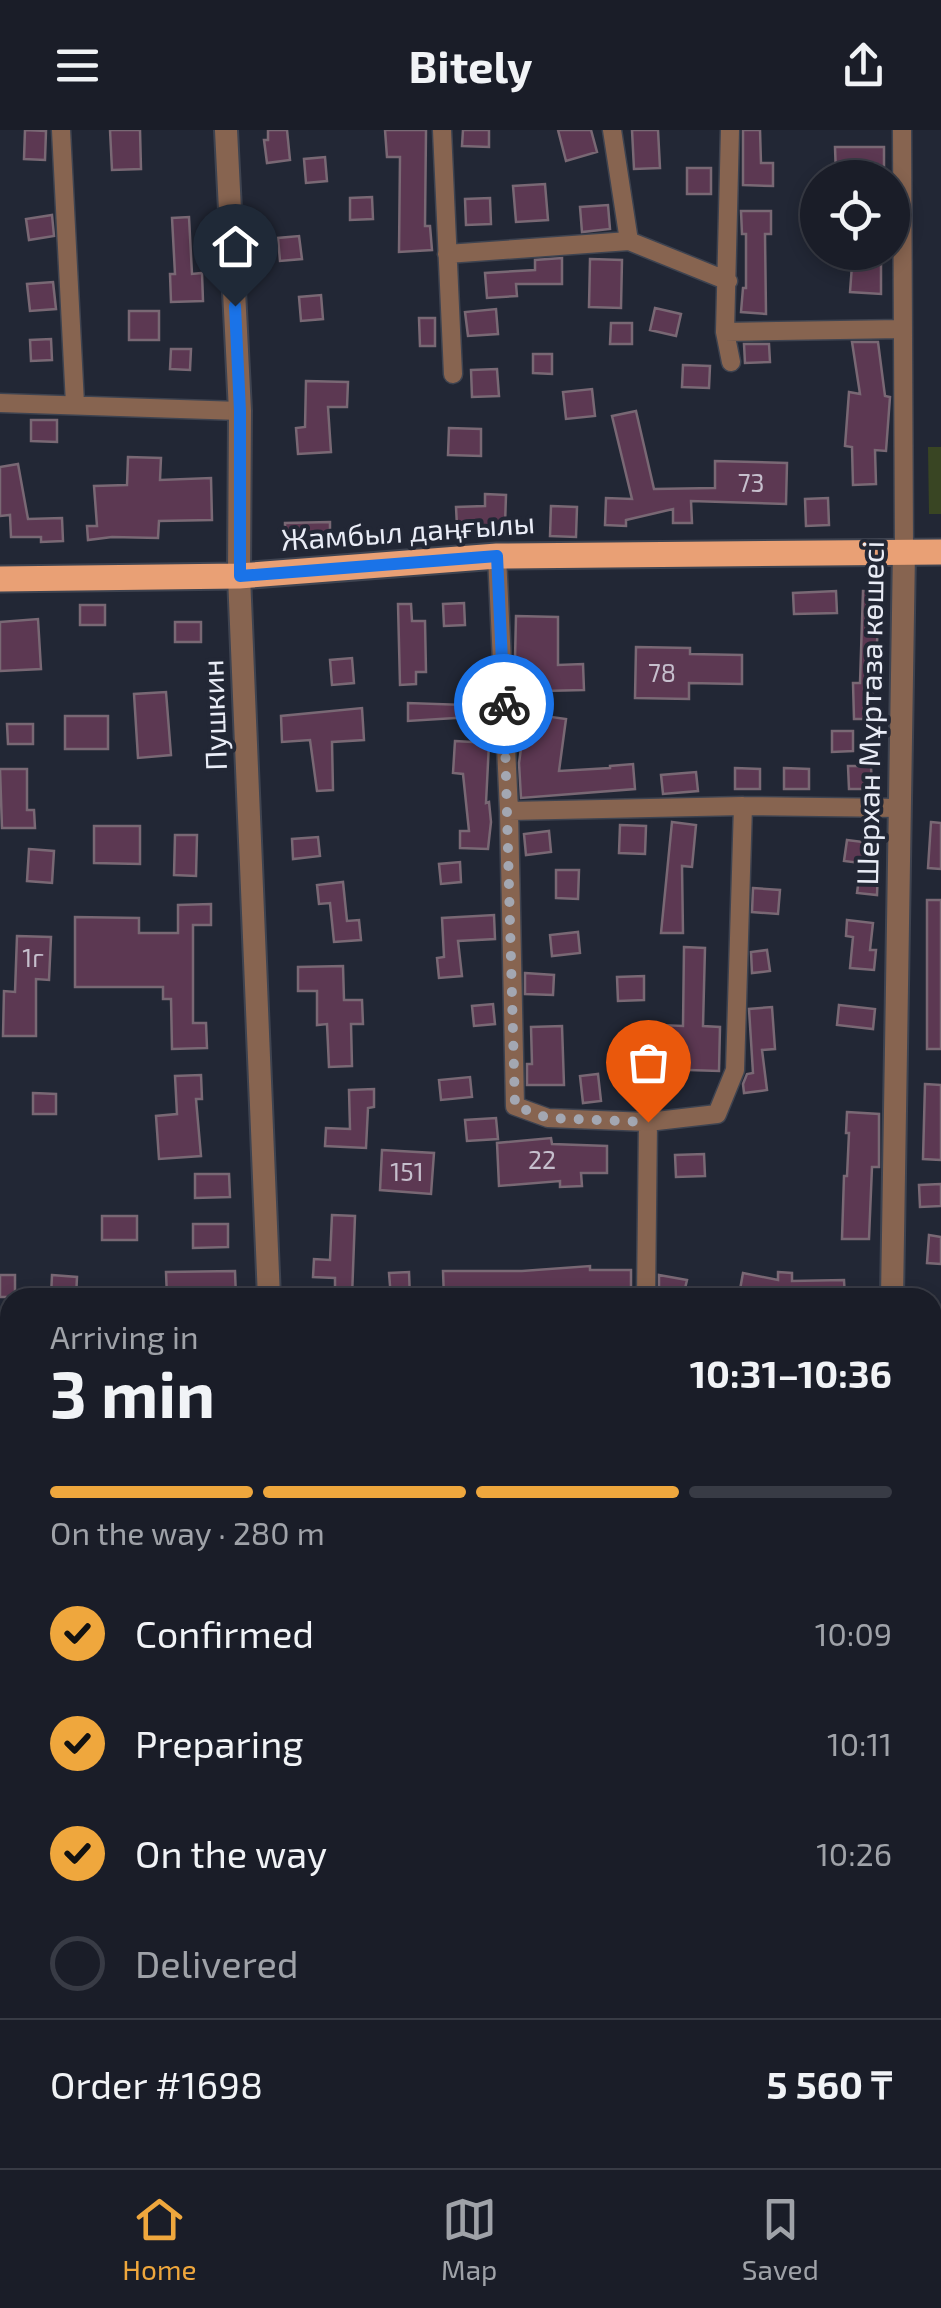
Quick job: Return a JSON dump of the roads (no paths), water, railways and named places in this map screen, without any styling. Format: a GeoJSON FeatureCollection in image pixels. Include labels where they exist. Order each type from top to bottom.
{"type":"FeatureCollection","features":[{"type":"Feature","properties":{"kind":"main road","name":"Жамбыл даңғылы"},"geometry":{"type":"LineString","coordinates":[[0,579],[240,576],[497,556],[941,552]]}},
{"type":"Feature","properties":{"kind":"street"},"geometry":{"type":"LineString","coordinates":[[61,130],[75,404]]}},
{"type":"Feature","properties":{"kind":"street","name":"Пушкин"},"geometry":{"type":"LineString","coordinates":[[226,130],[240,411],[240,576],[269,1288]]}},
{"type":"Feature","properties":{"kind":"street"},"geometry":{"type":"LineString","coordinates":[[442,130],[453,374]]}},
{"type":"Feature","properties":{"kind":"street"},"geometry":{"type":"LineString","coordinates":[[612,130],[629,241]]}},
{"type":"Feature","properties":{"kind":"street"},"geometry":{"type":"LineString","coordinates":[[730,130],[725,332],[731,362]]}},
{"type":"Feature","properties":{"kind":"street","name":"Шерхан Мұртаза көшесі"},"geometry":{"type":"LineString","coordinates":[[892,1288],[904,551],[902,130]]}},
{"type":"Feature","properties":{"kind":"street"},"geometry":{"type":"LineString","coordinates":[[447,254],[629,241],[728,280]]}},
{"type":"Feature","properties":{"kind":"street"},"geometry":{"type":"LineString","coordinates":[[725,332],[901,329]]}},
{"type":"Feature","properties":{"kind":"street"},"geometry":{"type":"LineString","coordinates":[[0,403],[240,411]]}},
{"type":"Feature","properties":{"kind":"street"},"geometry":{"type":"LineString","coordinates":[[497,556],[509,811],[515,1106],[548,1118],[648,1122],[717,1114],[734,1070],[743,806]]}},
{"type":"Feature","properties":{"kind":"street"},"geometry":{"type":"LineString","coordinates":[[509,811],[743,806],[899,808]]}},
{"type":"Feature","properties":{"kind":"street"},"geometry":{"type":"LineString","coordinates":[[646,1288],[648,1122]]}}]}
